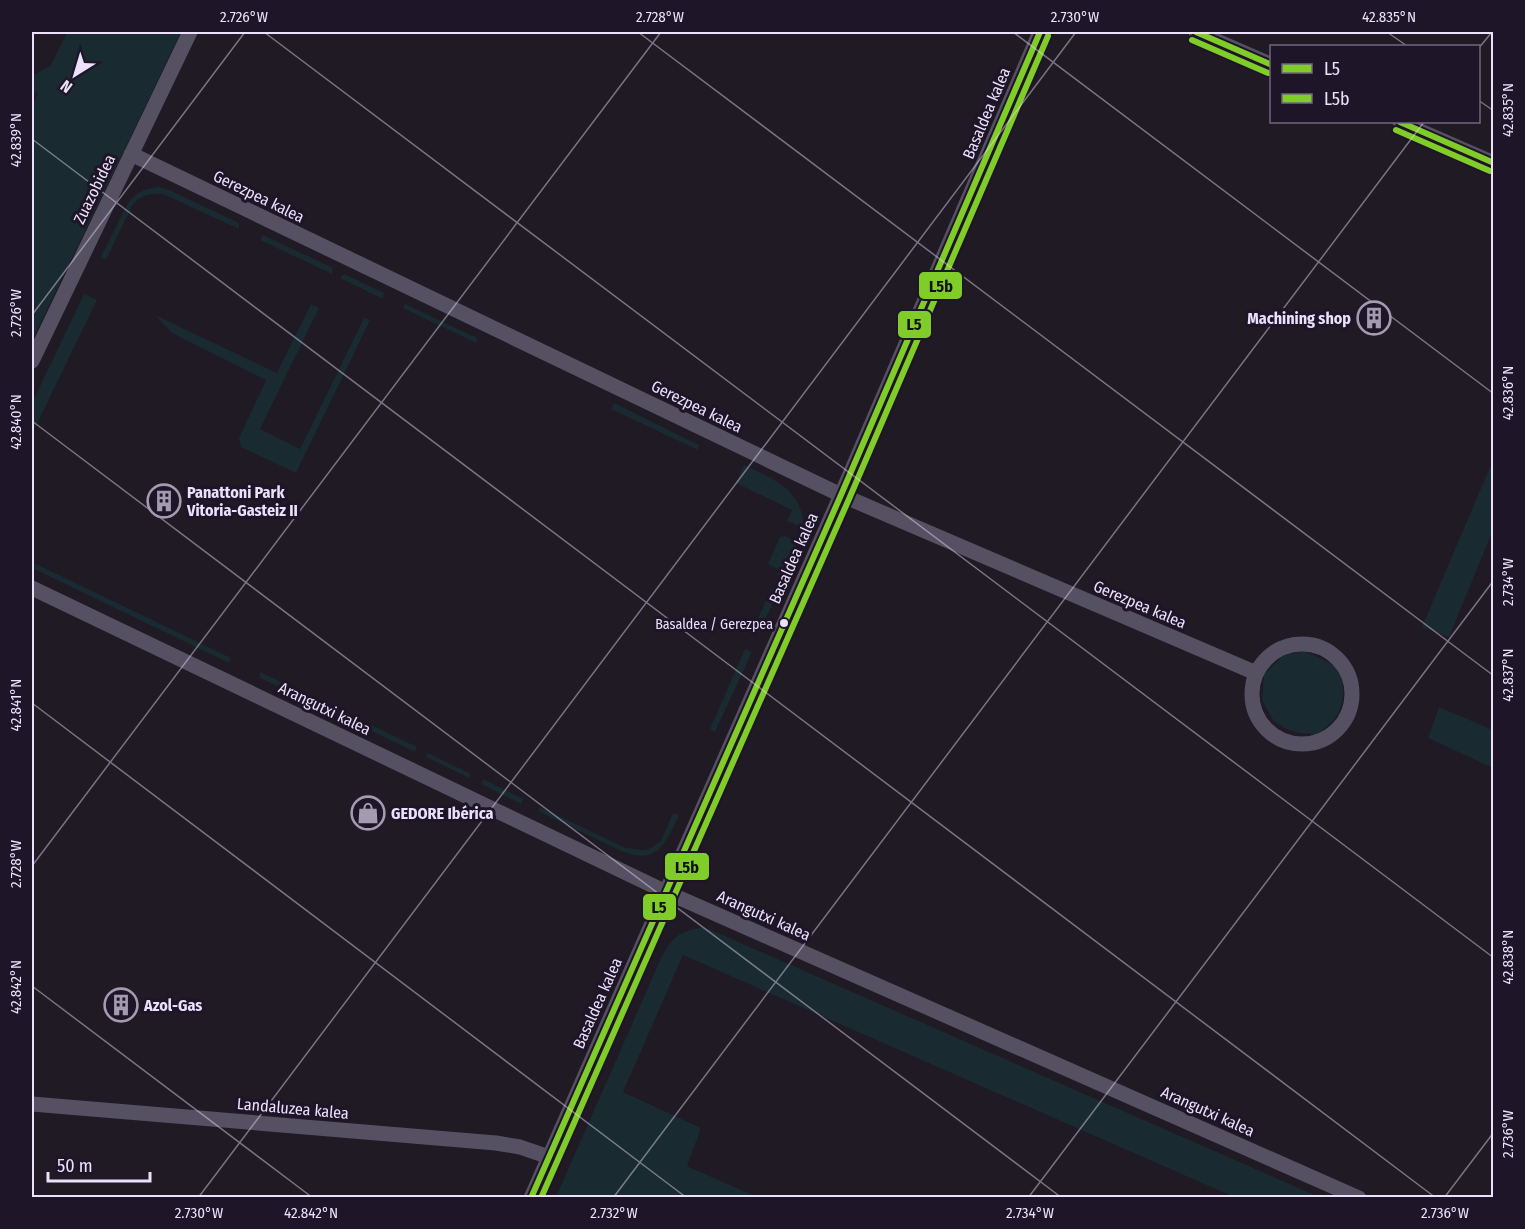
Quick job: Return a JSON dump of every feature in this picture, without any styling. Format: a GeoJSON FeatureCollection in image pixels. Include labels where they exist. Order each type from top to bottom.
{"type":"FeatureCollection","features":[{"type":"Feature","properties":{"kind":"street","name":"Zuazobidea"},"geometry":{"type":"LineString","coordinates":[[32,361],[190,32]]}},
{"type":"Feature","properties":{"kind":"street","name":"Basaldea kalea"},"geometry":{"type":"LineString","coordinates":[[531,1197],[841,495],[1040,32]]}},
{"type":"Feature","properties":{"kind":"street"},"geometry":{"type":"LineString","coordinates":[[1196,32],[1270,64]]}},
{"type":"Feature","properties":{"kind":"street"},"geometry":{"type":"LineString","coordinates":[[1402,123],[1494,163]]}},
{"type":"Feature","properties":{"kind":"street","name":"Gerezpea kalea"},"geometry":{"type":"LineString","coordinates":[[131,154],[841,495],[1256,673]]}},
{"type":"Feature","properties":{"kind":"street","name":"Arangutxi kalea"},"geometry":{"type":"LineString","coordinates":[[32,588],[666,892],[1359,1197]]}},
{"type":"Feature","properties":{"kind":"street"},"geometry":{"type":"LineString","coordinates":[[1300,644],[1318,646],[1334,655],[1346,669],[1352,687],[1351,705],[1343,722],[1330,735],[1314,742],[1304,743],[1278,738],[1263,726],[1254,710],[1252,691],[1256,673],[1267,658],[1282,648],[1300,644]]}},
{"type":"Feature","properties":{"kind":"street","name":"Landaluzea kalea"},"geometry":{"type":"LineString","coordinates":[[32,1104],[496,1143],[520,1147],[549,1158]]}},
{"type":"Feature","properties":{"kind":"shaded area"},"geometry":{"type":"Polygon","coordinates":[[[67,32],[181,32],[32,341],[32,107],[38,92],[32,95],[32,76],[51,65],[67,32]]]}},
{"type":"Feature","properties":{"kind":"shaded area"},"geometry":{"type":"Polygon","coordinates":[[[160,187],[239,223],[239,229],[163,194],[150,194],[138,199],[132,206],[106,260],[101,257],[131,199],[142,191],[160,187]]]}},
{"type":"Feature","properties":{"kind":"shaded area"},"geometry":{"type":"Polygon","coordinates":[[[263,235],[333,268],[332,274],[260,240],[263,235]]]}},
{"type":"Feature","properties":{"kind":"shaded area"},"geometry":{"type":"Polygon","coordinates":[[[344,274],[384,293],[383,299],[340,278],[344,274]]]}},
{"type":"Feature","properties":{"kind":"shaded area"},"geometry":{"type":"Polygon","coordinates":[[[84,294],[97,300],[32,434],[32,403],[84,294]]]}},
{"type":"Feature","properties":{"kind":"shaded area"},"geometry":{"type":"Polygon","coordinates":[[[311,304],[319,308],[260,429],[300,449],[364,318],[370,320],[296,473],[241,447],[239,438],[266,380],[172,333],[155,315],[277,373],[311,304]]]}},
{"type":"Feature","properties":{"kind":"shaded area"},"geometry":{"type":"Polygon","coordinates":[[[405,304],[477,338],[476,343],[403,308],[405,304]]]}},
{"type":"Feature","properties":{"kind":"shaded area"},"geometry":{"type":"Polygon","coordinates":[[[614,403],[699,445],[698,450],[611,409],[614,403]]]}},
{"type":"Feature","properties":{"kind":"shaded area"},"geometry":{"type":"Polygon","coordinates":[[[744,465],[776,481],[792,495],[802,515],[804,528],[787,521],[792,510],[736,483],[744,465]]]}},
{"type":"Feature","properties":{"kind":"shaded area"},"geometry":{"type":"Polygon","coordinates":[[[1490,467],[1493,469],[1493,530],[1449,637],[1422,627],[1490,467]]]}},
{"type":"Feature","properties":{"kind":"shaded area"},"geometry":{"type":"Polygon","coordinates":[[[784,536],[799,543],[784,578],[777,575],[779,570],[768,564],[780,537],[784,536]]]}},
{"type":"Feature","properties":{"kind":"shaded area"},"geometry":{"type":"Polygon","coordinates":[[[32,562],[231,658],[229,663],[32,568],[32,562]]]}},
{"type":"Feature","properties":{"kind":"shaded area"},"geometry":{"type":"Polygon","coordinates":[[[771,589],[777,593],[759,633],[753,630],[771,589]]]}},
{"type":"Feature","properties":{"kind":"shaded area"},"geometry":{"type":"Polygon","coordinates":[[[745,649],[752,652],[715,732],[710,729],[745,649]]]}},
{"type":"Feature","properties":{"kind":"shaded area"},"geometry":{"type":"Polygon","coordinates":[[[1304,651],[1334,666],[1342,680],[1343,694],[1338,713],[1318,734],[1299,733],[1284,728],[1273,720],[1262,700],[1264,674],[1284,655],[1304,651]]]}},
{"type":"Feature","properties":{"kind":"shaded area"},"geometry":{"type":"Polygon","coordinates":[[[260,672],[311,696],[306,700],[260,678],[260,672]]]}},
{"type":"Feature","properties":{"kind":"shaded area"},"geometry":{"type":"Polygon","coordinates":[[[332,706],[417,747],[415,752],[330,711],[332,706]]]}},
{"type":"Feature","properties":{"kind":"shaded area"},"geometry":{"type":"Polygon","coordinates":[[[1439,707],[1493,730],[1493,768],[1428,738],[1439,707]]]}},
{"type":"Feature","properties":{"kind":"shaded area"},"geometry":{"type":"Polygon","coordinates":[[[428,753],[471,774],[469,778],[426,757],[428,753]]]}},
{"type":"Feature","properties":{"kind":"shaded area"},"geometry":{"type":"Polygon","coordinates":[[[483,779],[523,799],[521,804],[481,784],[483,779]]]}},
{"type":"Feature","properties":{"kind":"shaded area"},"geometry":{"type":"Polygon","coordinates":[[[540,807],[626,848],[644,850],[661,841],[673,813],[679,815],[670,835],[659,849],[643,856],[621,851],[538,811],[540,807]]]}},
{"type":"Feature","properties":{"kind":"shaded area"},"geometry":{"type":"Polygon","coordinates":[[[700,928],[709,929],[1319,1197],[1234,1197],[683,955],[623,1092],[701,1128],[687,1166],[757,1197],[556,1197],[661,958],[668,945],[676,937],[700,928]]]}},
{"type":"Feature","properties":{"kind":"transit line","name":"L5"},"geometry":{"type":"LineString","coordinates":[[531,1198],[841,495],[1040,32]]}},
{"type":"Feature","properties":{"kind":"transit line","name":"L5"},"geometry":{"type":"LineString","coordinates":[[1196,32],[1270,64]]}},
{"type":"Feature","properties":{"kind":"transit line","name":"L5b"},"geometry":{"type":"LineString","coordinates":[[541,1198],[849,499],[1048,36]]}},
{"type":"Feature","properties":{"kind":"transit line","name":"L5b"},"geometry":{"type":"LineString","coordinates":[[1192,40],[1268,73]]}},
{"type":"Feature","properties":{"kind":"transit line","name":"L5"},"geometry":{"type":"LineString","coordinates":[[1402,123],[1494,163]]}},
{"type":"Feature","properties":{"kind":"transit line","name":"L5b"},"geometry":{"type":"LineString","coordinates":[[1396,130],[1490,171]]}},
{"type":"Feature","properties":{"kind":"place","name":"Machining shop"},"geometry":{"type":"Point","coordinates":[1374,318]}},
{"type":"Feature","properties":{"kind":"place","name":"Panattoni Park Vitoria-Gasteiz II"},"geometry":{"type":"Point","coordinates":[164,501]}},
{"type":"Feature","properties":{"kind":"place","name":"Basaldea / Gerezpea"},"geometry":{"type":"Point","coordinates":[784,623]}},
{"type":"Feature","properties":{"kind":"place","name":"GEDORE Ibérica"},"geometry":{"type":"Point","coordinates":[368,813]}},
{"type":"Feature","properties":{"kind":"place","name":"Azol-Gas"},"geometry":{"type":"Point","coordinates":[121,1005]}}]}
